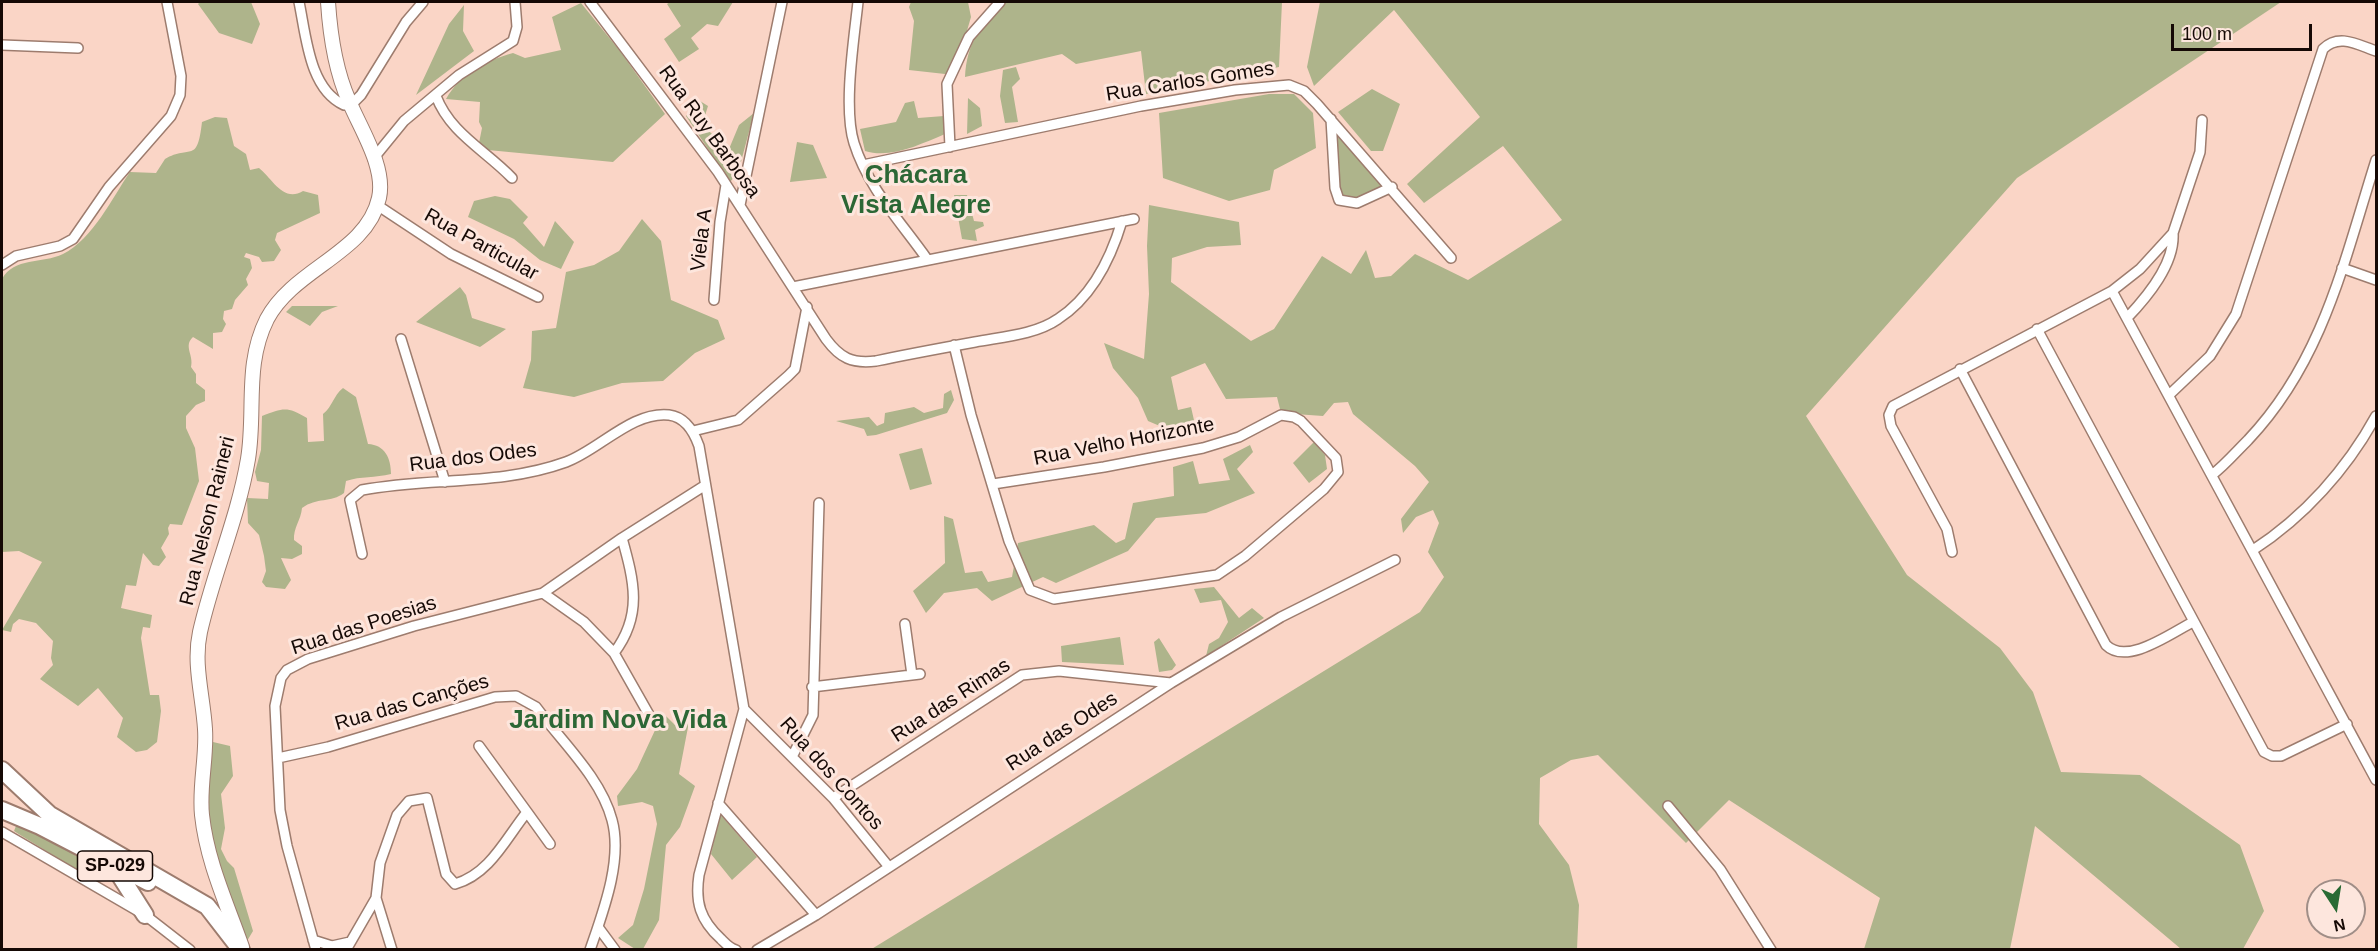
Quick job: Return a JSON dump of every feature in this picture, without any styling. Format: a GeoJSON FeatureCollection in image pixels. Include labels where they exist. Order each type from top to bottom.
{"type":"FeatureCollection","features":[{"type":"Feature","properties":{"kind":"highway"},"geometry":{"type":"LineString","coordinates":[[2,805],[7,792],[4,772]]}},
{"type":"Feature","properties":{"kind":"highway","name":"SP-029"},"geometry":{"type":"LineString","coordinates":[[4,772],[50,814],[70,828],[159,876],[207,906],[242,950]]}},
{"type":"Feature","properties":{"kind":"highway","name":"SP-029"},"geometry":{"type":"LineString","coordinates":[[2,810],[40,826],[193,907],[210,922],[230,950]]}},
{"type":"Feature","properties":{"kind":"highway"},"geometry":{"type":"LineString","coordinates":[[114,865],[145,915]]}},
{"type":"Feature","properties":{"kind":"main road","name":"Rua Nelson Raineri"},"geometry":{"type":"LineString","coordinates":[[242,950],[220,890],[202,816],[205,730],[198,645],[248,460],[253,358],[259,336],[274,307],[300,280],[359,236],[377,205],[380,185],[373,159],[350,104],[330,25],[328,2]]}},
{"type":"Feature","properties":{"kind":"main road"},"geometry":{"type":"LineString","coordinates":[[207,906],[220,890]]}},
{"type":"Feature","properties":{"kind":"street"},"geometry":{"type":"LineString","coordinates":[[2,265],[16,256],[49,249],[70,241],[115,179],[174,111],[182,88],[166,2]]}},
{"type":"Feature","properties":{"kind":"street"},"geometry":{"type":"LineString","coordinates":[[299,2],[313,62],[322,87],[334,100],[350,104],[361,95],[406,22],[423,2]]}},
{"type":"Feature","properties":{"kind":"street"},"geometry":{"type":"LineString","coordinates":[[373,159],[404,121],[474,64],[513,41],[517,27],[515,2]]}},
{"type":"Feature","properties":{"kind":"street","name":"Rua Ruy Barbosa"},"geometry":{"type":"LineString","coordinates":[[590,2],[726,185],[832,347],[854,362],[876,361],[1013,335],[1059,319],[1083,296],[1106,264],[1122,221]]}},
{"type":"Feature","properties":{"kind":"street"},"geometry":{"type":"LineString","coordinates":[[740,205],[782,2]]}},
{"type":"Feature","properties":{"kind":"street"},"geometry":{"type":"LineString","coordinates":[[858,2],[850,109],[854,142],[878,193],[927,260]]}},
{"type":"Feature","properties":{"kind":"street"},"geometry":{"type":"LineString","coordinates":[[950,147],[947,84],[969,37],[1000,2]]}},
{"type":"Feature","properties":{"kind":"street"},"geometry":{"type":"LineString","coordinates":[[2169,395],[2210,356],[2236,314],[2323,49],[2334,41],[2344,40],[2376,51]]}},
{"type":"Feature","properties":{"kind":"street"},"geometry":{"type":"LineString","coordinates":[[2,45],[78,48]]}},
{"type":"Feature","properties":{"kind":"street","name":"Rua Carlos Gomes"},"geometry":{"type":"LineString","coordinates":[[863,165],[1141,105],[1280,84],[1304,92],[1331,119],[1451,258]]}},
{"type":"Feature","properties":{"kind":"street"},"geometry":{"type":"LineString","coordinates":[[436,96],[442,111],[454,128],[491,156],[512,178]]}},
{"type":"Feature","properties":{"kind":"street"},"geometry":{"type":"LineString","coordinates":[[1331,119],[1335,188],[1339,200],[1357,202],[1392,187]]}},
{"type":"Feature","properties":{"kind":"street"},"geometry":{"type":"LineString","coordinates":[[1952,552],[1947,529],[1891,426],[1890,415],[1896,402],[2112,291],[2140,269],[2173,233],[2200,152],[2202,120]]}},
{"type":"Feature","properties":{"kind":"street"},"geometry":{"type":"LineString","coordinates":[[2212,475],[2269,417],[2293,384],[2321,330],[2376,160]]}},
{"type":"Feature","properties":{"kind":"street","name":"Viela A"},"geometry":{"type":"LineString","coordinates":[[714,300],[720,222],[726,185]]}},
{"type":"Feature","properties":{"kind":"street","name":"Rua Particular"},"geometry":{"type":"LineString","coordinates":[[377,205],[451,254],[538,297]]}},
{"type":"Feature","properties":{"kind":"street"},"geometry":{"type":"LineString","coordinates":[[793,287],[1134,219]]}},
{"type":"Feature","properties":{"kind":"street"},"geometry":{"type":"LineString","coordinates":[[2127,318],[2144,299],[2160,274],[2174,243],[2173,233]]}},
{"type":"Feature","properties":{"kind":"street"},"geometry":{"type":"LineString","coordinates":[[2342,268],[2376,280]]}},
{"type":"Feature","properties":{"kind":"street"},"geometry":{"type":"LineString","coordinates":[[2112,291],[2376,780]]}},
{"type":"Feature","properties":{"kind":"street"},"geometry":{"type":"LineString","coordinates":[[736,950],[731,948],[702,918],[696,897],[699,875],[744,709],[704,486],[699,446],[693,431],[738,420],[795,369],[807,308]]}},
{"type":"Feature","properties":{"kind":"street"},"geometry":{"type":"LineString","coordinates":[[2037,330],[2261,748],[2268,755],[2277,757],[2285,755],[2346,724]]}},
{"type":"Feature","properties":{"kind":"street"},"geometry":{"type":"LineString","coordinates":[[401,339],[445,482]]}},
{"type":"Feature","properties":{"kind":"street","name":"Rua Velho Horizonte"},"geometry":{"type":"LineString","coordinates":[[954,345],[971,415],[1009,541],[1024,578],[1035,594],[1054,599],[1217,575],[1245,556],[1324,489],[1336,476],[1338,468],[1331,450],[1312,430],[1294,417],[1281,415],[1245,435],[1203,448],[1104,467],[993,484]]}},
{"type":"Feature","properties":{"kind":"street"},"geometry":{"type":"LineString","coordinates":[[1960,369],[2106,645],[2117,653],[2130,653],[2193,622]]}},
{"type":"Feature","properties":{"kind":"street"},"geometry":{"type":"LineString","coordinates":[[2253,550],[2295,518],[2326,487],[2352,454],[2376,416]]}},
{"type":"Feature","properties":{"kind":"street","name":"Rua dos Odes"},"geometry":{"type":"LineString","coordinates":[[362,554],[350,500],[352,496],[372,488],[493,478],[565,462],[646,418],[675,417],[693,431]]}},
{"type":"Feature","properties":{"kind":"street","name":"Rua das Poesias"},"geometry":{"type":"LineString","coordinates":[[314,945],[287,846],[280,810],[276,690],[281,678],[295,665],[414,626],[543,592],[704,486]]}},
{"type":"Feature","properties":{"kind":"street"},"geometry":{"type":"LineString","coordinates":[[793,755],[813,715],[819,503]]}},
{"type":"Feature","properties":{"kind":"street"},"geometry":{"type":"LineString","coordinates":[[614,653],[626,638],[633,612],[631,578],[622,538]]}},
{"type":"Feature","properties":{"kind":"street","name":"Rua das Odes"},"geometry":{"type":"LineString","coordinates":[[757,950],[816,915],[1171,683],[1281,617],[1395,560]]}},
{"type":"Feature","properties":{"kind":"street"},"geometry":{"type":"LineString","coordinates":[[543,592],[579,618],[614,653],[652,720]]}},
{"type":"Feature","properties":{"kind":"street"},"geometry":{"type":"LineString","coordinates":[[812,687],[916,674],[905,624]]}},
{"type":"Feature","properties":{"kind":"street","name":"Rua das Rimas"},"geometry":{"type":"LineString","coordinates":[[833,798],[1022,675],[1059,671],[1171,683]]}},
{"type":"Feature","properties":{"kind":"street","name":"Rua das Canções"},"geometry":{"type":"LineString","coordinates":[[278,758],[328,747],[472,702],[507,695],[525,700],[536,708],[590,776],[610,812],[615,843],[611,873],[590,950]]}},
{"type":"Feature","properties":{"kind":"street","name":"Rua dos Contos"},"geometry":{"type":"LineString","coordinates":[[744,709],[793,755],[833,798],[889,867]]}},
{"type":"Feature","properties":{"kind":"street"},"geometry":{"type":"LineString","coordinates":[[479,746],[550,844]]}},
{"type":"Feature","properties":{"kind":"street"},"geometry":{"type":"LineString","coordinates":[[314,945],[348,946],[376,898],[380,863],[393,823],[409,801],[427,798],[446,874],[452,884],[462,881],[496,857],[507,837],[527,813]]}},
{"type":"Feature","properties":{"kind":"street"},"geometry":{"type":"LineString","coordinates":[[718,803],[816,915]]}},
{"type":"Feature","properties":{"kind":"street"},"geometry":{"type":"LineString","coordinates":[[1668,806],[1720,869],[1771,950]]}},
{"type":"Feature","properties":{"kind":"street"},"geometry":{"type":"LineString","coordinates":[[2,832],[145,915],[190,950]]}},
{"type":"Feature","properties":{"kind":"street"},"geometry":{"type":"LineString","coordinates":[[376,898],[393,950]]}},
{"type":"Feature","properties":{"kind":"street"},"geometry":{"type":"LineString","coordinates":[[598,927],[615,950]]}},
{"type":"Feature","properties":{"kind":"green space"},"geometry":{"type":"Polygon","coordinates":[[[200,2],[251,2],[260,24],[252,44],[219,33],[198,4],[200,2]]]}},
{"type":"Feature","properties":{"kind":"green space"},"geometry":{"type":"Polygon","coordinates":[[[670,2],[733,2],[718,26],[707,24],[691,38],[699,49],[679,62],[664,39],[681,26],[667,4],[670,2]]]}},
{"type":"Feature","properties":{"kind":"green space"},"geometry":{"type":"Polygon","coordinates":[[[911,2],[968,2],[971,17],[954,75],[909,70],[914,21],[909,7],[911,2]]]}},
{"type":"Feature","properties":{"kind":"green space"},"geometry":{"type":"Polygon","coordinates":[[[1002,2],[1282,2],[1279,67],[1146,94],[1141,51],[1076,64],[1062,54],[965,77],[966,65],[976,36],[1002,2]]]}},
{"type":"Feature","properties":{"kind":"green space"},"geometry":{"type":"Polygon","coordinates":[[[1320,2],[2281,2],[2017,178],[1806,416],[1907,575],[2000,648],[2033,692],[2061,772],[2140,775],[2240,845],[2264,911],[2243,949],[2181,949],[2035,826],[2010,949],[1864,949],[1880,898],[1729,800],[1686,843],[1598,755],[1571,760],[1540,778],[1539,824],[1569,865],[1579,905],[1577,949],[870,950],[1420,612],[1444,577],[1428,552],[1439,523],[1433,510],[1416,517],[1403,533],[1401,519],[1429,482],[1415,466],[1353,414],[1348,402],[1334,403],[1323,416],[1281,413],[1277,397],[1226,399],[1205,363],[1171,377],[1178,410],[1191,407],[1196,429],[1174,432],[1148,421],[1138,398],[1113,368],[1104,343],[1144,359],[1149,294],[1147,246],[1149,205],[1239,222],[1241,245],[1207,247],[1172,258],[1171,282],[1251,341],[1274,329],[1322,256],[1351,274],[1366,250],[1375,278],[1391,276],[1415,254],[1468,280],[1562,220],[1503,146],[1424,203],[1407,184],[1480,117],[1394,10],[1314,86],[1307,67],[1320,2]]]}},
{"type":"Feature","properties":{"kind":"green space"},"geometry":{"type":"Polygon","coordinates":[[[581,3],[620,51],[665,114],[613,162],[488,150],[479,143],[482,128],[479,122],[480,102],[446,99],[466,75],[493,60],[513,53],[525,58],[561,50],[552,17],[581,3]]]}},
{"type":"Feature","properties":{"kind":"green space"},"geometry":{"type":"Polygon","coordinates":[[[464,5],[463,31],[474,51],[416,95],[449,24],[464,5]]]}},
{"type":"Feature","properties":{"kind":"green space"},"geometry":{"type":"Polygon","coordinates":[[[1016,67],[1020,79],[1012,87],[1018,122],[1005,123],[1000,96],[1003,70],[1016,67]]]}},
{"type":"Feature","properties":{"kind":"green space"},"geometry":{"type":"Polygon","coordinates":[[[1372,89],[1400,104],[1383,151],[1371,151],[1338,112],[1372,89]]]}},
{"type":"Feature","properties":{"kind":"green space"},"geometry":{"type":"Polygon","coordinates":[[[1269,94],[1294,94],[1313,113],[1316,148],[1274,170],[1270,190],[1229,201],[1163,178],[1159,113],[1269,94]]]}},
{"type":"Feature","properties":{"kind":"green space"},"geometry":{"type":"Polygon","coordinates":[[[968,98],[980,108],[982,126],[967,134],[968,98]]]}},
{"type":"Feature","properties":{"kind":"green space"},"geometry":{"type":"Polygon","coordinates":[[[700,101],[708,106],[702,125],[729,149],[739,125],[754,113],[738,173],[730,182],[686,116],[700,101]]]}},
{"type":"Feature","properties":{"kind":"green space"},"geometry":{"type":"Polygon","coordinates":[[[914,101],[918,118],[944,116],[945,134],[895,152],[865,151],[860,129],[896,122],[905,103],[914,101]]]}},
{"type":"Feature","properties":{"kind":"green space"},"geometry":{"type":"Polygon","coordinates":[[[215,117],[227,118],[234,146],[246,154],[250,170],[259,168],[284,192],[296,194],[303,191],[318,195],[320,213],[277,233],[275,240],[281,250],[274,261],[262,262],[259,257],[246,253],[244,257],[250,259],[252,268],[246,279],[248,285],[235,300],[232,309],[224,311],[223,319],[226,324],[222,332],[213,333],[213,349],[193,337],[190,340],[191,367],[196,374],[196,383],[205,390],[205,401],[196,405],[186,416],[186,428],[195,448],[199,481],[182,525],[170,524],[168,528],[169,534],[161,548],[166,557],[159,566],[153,565],[143,553],[136,586],[126,585],[121,608],[152,615],[150,628],[143,627],[141,638],[150,695],[159,695],[161,711],[157,742],[147,750],[136,752],[117,737],[123,718],[98,688],[78,706],[40,679],[53,665],[51,658],[53,641],[36,623],[19,619],[13,624],[11,632],[2,630],[42,562],[19,551],[2,552],[2,279],[14,267],[55,257],[74,247],[93,228],[130,172],[156,173],[165,159],[195,149],[202,122],[215,117]]]}},
{"type":"Feature","properties":{"kind":"green space"},"geometry":{"type":"Polygon","coordinates":[[[1331,119],[1392,187],[1365,200],[1339,200],[1331,119]]]}},
{"type":"Feature","properties":{"kind":"green space"},"geometry":{"type":"Polygon","coordinates":[[[797,142],[813,145],[827,178],[790,182],[797,142]]]}},
{"type":"Feature","properties":{"kind":"green space"},"geometry":{"type":"Polygon","coordinates":[[[954,195],[967,195],[974,221],[983,222],[984,226],[975,230],[977,241],[962,239],[954,195]]]}},
{"type":"Feature","properties":{"kind":"green space"},"geometry":{"type":"Polygon","coordinates":[[[495,196],[510,199],[528,217],[523,223],[544,247],[555,221],[574,242],[561,269],[540,260],[514,239],[468,217],[474,201],[495,196]]]}},
{"type":"Feature","properties":{"kind":"green space"},"geometry":{"type":"Polygon","coordinates":[[[642,219],[661,241],[671,300],[718,320],[725,339],[695,353],[663,381],[622,383],[574,397],[523,388],[531,360],[532,331],[556,328],[566,272],[594,265],[619,251],[642,219]]]}},
{"type":"Feature","properties":{"kind":"green space"},"geometry":{"type":"Polygon","coordinates":[[[460,287],[466,295],[472,318],[506,329],[480,347],[416,322],[460,287]]]}},
{"type":"Feature","properties":{"kind":"green space"},"geometry":{"type":"Polygon","coordinates":[[[292,306],[338,306],[322,312],[310,326],[286,312],[292,306]]]}},
{"type":"Feature","properties":{"kind":"green space"},"geometry":{"type":"Polygon","coordinates":[[[343,388],[356,397],[368,444],[379,447],[386,453],[391,474],[346,481],[344,493],[334,498],[313,502],[302,508],[294,540],[302,546],[302,554],[292,559],[281,558],[291,580],[285,589],[266,587],[262,582],[266,571],[264,556],[259,535],[248,523],[247,498],[268,499],[269,483],[257,481],[255,472],[261,450],[262,416],[280,410],[290,410],[307,418],[308,442],[324,441],[323,414],[343,388]]]}},
{"type":"Feature","properties":{"kind":"green space"},"geometry":{"type":"Polygon","coordinates":[[[951,390],[954,400],[947,413],[876,435],[867,436],[864,429],[836,421],[869,417],[877,426],[884,423],[885,413],[914,407],[924,413],[943,408],[944,394],[951,390]]]}},
{"type":"Feature","properties":{"kind":"green space"},"geometry":{"type":"Polygon","coordinates":[[[1314,442],[1325,455],[1327,469],[1309,483],[1293,463],[1314,442]]]}},
{"type":"Feature","properties":{"kind":"green space"},"geometry":{"type":"Polygon","coordinates":[[[1250,445],[1253,452],[1237,469],[1255,493],[1206,513],[1156,518],[1128,551],[1056,583],[1043,577],[992,601],[977,588],[944,593],[926,613],[913,591],[945,563],[944,516],[953,519],[965,573],[982,571],[988,582],[1012,577],[1018,543],[1094,525],[1116,543],[1125,539],[1133,503],[1174,496],[1173,467],[1193,461],[1199,484],[1230,480],[1223,459],[1250,445]]]}},
{"type":"Feature","properties":{"kind":"green space"},"geometry":{"type":"Polygon","coordinates":[[[922,448],[932,484],[910,490],[899,454],[922,448]]]}},
{"type":"Feature","properties":{"kind":"green space"},"geometry":{"type":"Polygon","coordinates":[[[1214,587],[1239,618],[1252,608],[1264,618],[1206,656],[1209,644],[1219,638],[1228,622],[1221,600],[1200,603],[1194,589],[1214,587]]]}},
{"type":"Feature","properties":{"kind":"green space"},"geometry":{"type":"Polygon","coordinates":[[[1120,637],[1124,665],[1062,662],[1061,646],[1120,637]]]}},
{"type":"Feature","properties":{"kind":"green space"},"geometry":{"type":"Polygon","coordinates":[[[1159,638],[1176,665],[1172,670],[1159,672],[1154,642],[1159,638]]]}},
{"type":"Feature","properties":{"kind":"green space"},"geometry":{"type":"Polygon","coordinates":[[[663,713],[675,725],[689,722],[679,774],[695,786],[680,827],[666,845],[659,920],[643,949],[635,949],[618,938],[633,925],[644,889],[657,824],[653,806],[642,802],[618,806],[617,796],[637,769],[663,713]]]}},
{"type":"Feature","properties":{"kind":"green space"},"geometry":{"type":"Polygon","coordinates":[[[213,742],[230,746],[233,776],[221,794],[225,828],[221,849],[227,861],[234,868],[253,931],[247,941],[225,891],[207,824],[208,750],[213,742]]]}},
{"type":"Feature","properties":{"kind":"green space"},"geometry":{"type":"Polygon","coordinates":[[[720,814],[757,857],[732,880],[711,854],[720,814]]]}},
{"type":"Feature","properties":{"kind":"green space"},"geometry":{"type":"Polygon","coordinates":[[[16,826],[44,835],[93,867],[96,872],[90,878],[14,831],[16,826]]]}},
{"type":"Feature","properties":{"kind":"district","name":"Chácara Vista Alegre"},"geometry":{"type":"Point","coordinates":[916,191]}},
{"type":"Feature","properties":{"kind":"district","name":"Jardim Nova Vida"},"geometry":{"type":"Point","coordinates":[618,721]}}]}
